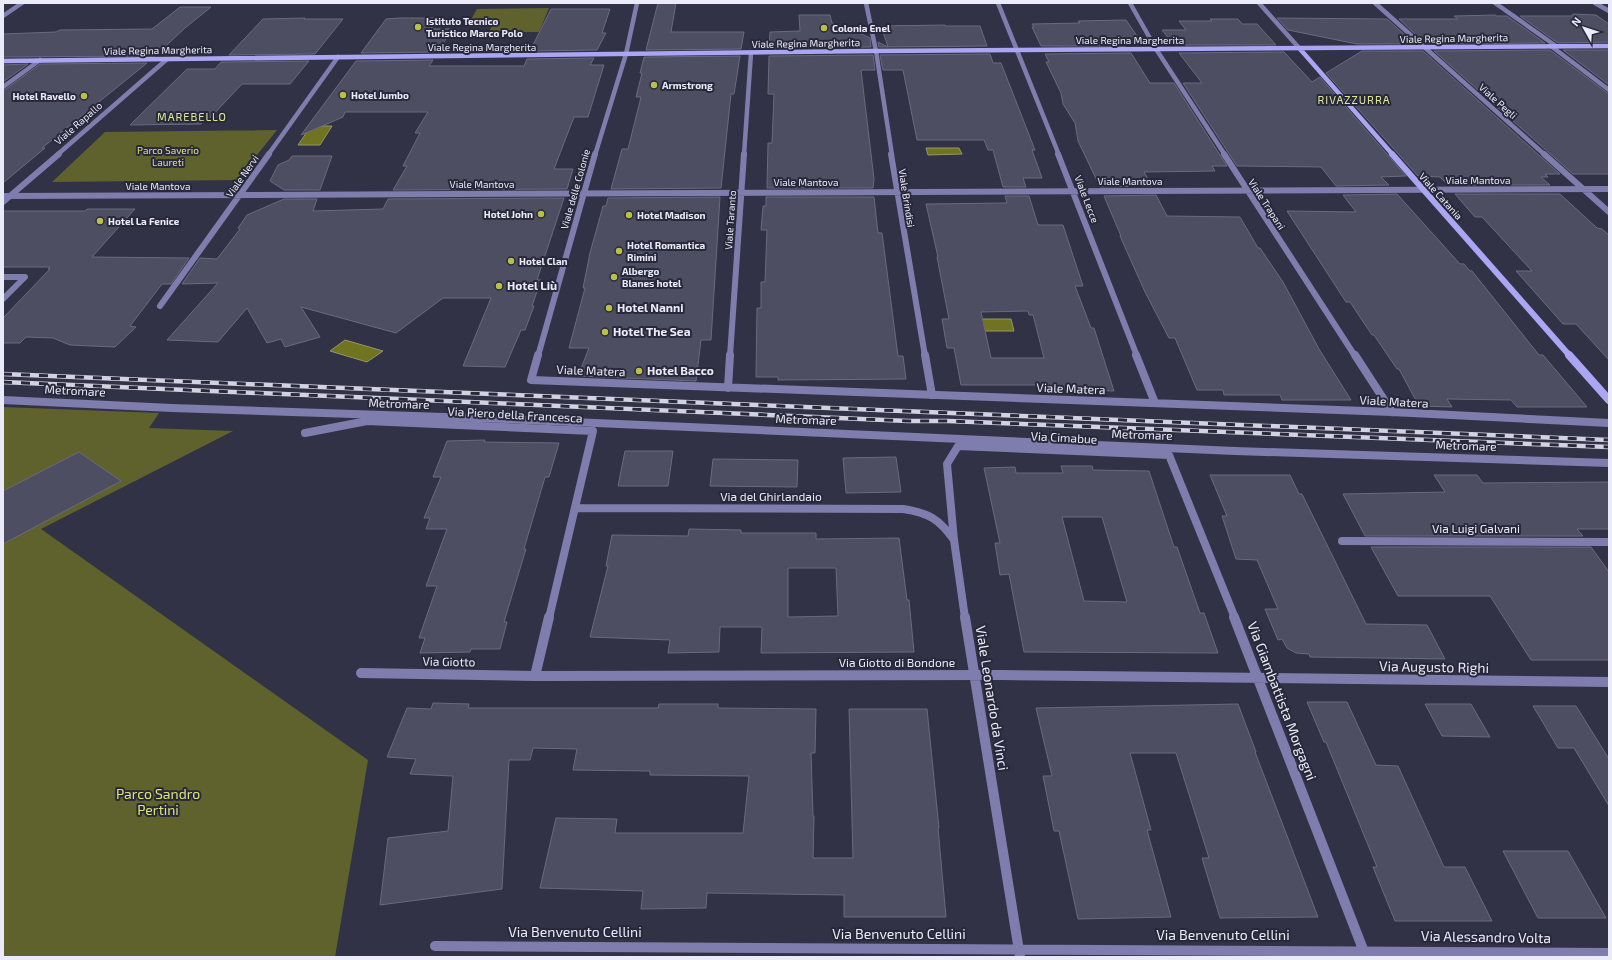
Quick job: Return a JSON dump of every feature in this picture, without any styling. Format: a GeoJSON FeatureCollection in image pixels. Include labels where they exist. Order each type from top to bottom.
{"type":"FeatureCollection","features":[{"type":"Feature","properties":{"kind":"street"},"geometry":{"type":"LineString","coordinates":[[3,16],[22,3]]}},
{"type":"Feature","properties":{"kind":"street","name":"Viale delle Colonie"},"geometry":{"type":"LineString","coordinates":[[531,380],[583,193],[626,54],[637,3]]}},
{"type":"Feature","properties":{"kind":"street","name":"Viale Brindisi"},"geometry":{"type":"LineString","coordinates":[[866,3],[876,51],[897,191],[932,395]]}},
{"type":"Feature","properties":{"kind":"street","name":"Viale Lecce"},"geometry":{"type":"LineString","coordinates":[[998,3],[1073,190],[1155,403]]}},
{"type":"Feature","properties":{"kind":"street","name":"Viale Trapani"},"geometry":{"type":"LineString","coordinates":[[1130,3],[1156,49],[1392,412]]}},
{"type":"Feature","properties":{"kind":"street","name":"Viale Catania"},"geometry":{"type":"LineString","coordinates":[[1259,3],[1609,400]]}},
{"type":"Feature","properties":{"kind":"street","name":"Viale Pegli"},"geometry":{"type":"LineString","coordinates":[[1376,3],[1609,212]]}},
{"type":"Feature","properties":{"kind":"street"},"geometry":{"type":"LineString","coordinates":[[1495,3],[1556,46]]}},
{"type":"Feature","properties":{"kind":"street"},"geometry":{"type":"LineString","coordinates":[[1595,3],[1609,11]]}},
{"type":"Feature","properties":{"kind":"street"},"geometry":{"type":"LineString","coordinates":[[1551,46],[1609,90]]}},
{"type":"Feature","properties":{"kind":"street","name":"Viale Regina Margherita"},"geometry":{"type":"LineString","coordinates":[[3,61],[876,51],[1609,46]]}},
{"type":"Feature","properties":{"kind":"street","name":"Viale Taranto"},"geometry":{"type":"LineString","coordinates":[[728,388],[751,53]]}},
{"type":"Feature","properties":{"kind":"street","name":"Viale Nervi"},"geometry":{"type":"LineString","coordinates":[[160,306],[242,194],[338,57]]}},
{"type":"Feature","properties":{"kind":"street"},"geometry":{"type":"LineString","coordinates":[[3,87],[40,60]]}},
{"type":"Feature","properties":{"kind":"street","name":"Viale Rapallo"},"geometry":{"type":"LineString","coordinates":[[3,202],[166,60]]}},
{"type":"Feature","properties":{"kind":"street","name":"Viale Mantova"},"geometry":{"type":"LineString","coordinates":[[3,196],[741,191],[1609,189]]}},
{"type":"Feature","properties":{"kind":"street"},"geometry":{"type":"LineString","coordinates":[[3,276],[25,277],[3,299]]}},
{"type":"Feature","properties":{"kind":"street","name":"Viale Matera"},"geometry":{"type":"LineString","coordinates":[[531,380],[1392,412],[1609,423]]}},
{"type":"Feature","properties":{"kind":"street","name":"Metromare"},"geometry":{"type":"LineString","coordinates":[[3,400],[1219,450],[1609,463]]}},
{"type":"Feature","properties":{"kind":"street","name":"Via Piero della Francesca"},"geometry":{"type":"LineString","coordinates":[[305,433],[367,421],[593,431],[535,676]]}},
{"type":"Feature","properties":{"kind":"street","name":"Via Cimabue"},"geometry":{"type":"LineString","coordinates":[[958,446],[1170,455]]}},
{"type":"Feature","properties":{"kind":"street","name":"Viale Leonardo da Vinci"},"geometry":{"type":"LineString","coordinates":[[958,446],[947,464],[954,540],[974,676],[1019,953]]}},
{"type":"Feature","properties":{"kind":"street","name":"Via Giambattista Morgagni"},"geometry":{"type":"LineString","coordinates":[[1170,455],[1259,679],[1364,954]]}},
{"type":"Feature","properties":{"kind":"street","name":"Via del Ghirlandaio"},"geometry":{"type":"LineString","coordinates":[[575,508],[903,509],[921,511],[934,517],[944,526],[954,540]]}},
{"type":"Feature","properties":{"kind":"street","name":"Via Luigi Galvani"},"geometry":{"type":"LineString","coordinates":[[1342,541],[1609,542]]}},
{"type":"Feature","properties":{"kind":"street","name":"Via Giotto"},"geometry":{"type":"LineString","coordinates":[[361,673],[535,676]]}},
{"type":"Feature","properties":{"kind":"street","name":"Via Giotto di Bondone"},"geometry":{"type":"LineString","coordinates":[[535,676],[974,676],[1259,679]]}},
{"type":"Feature","properties":{"kind":"street","name":"Via Augusto Righi"},"geometry":{"type":"LineString","coordinates":[[1259,679],[1609,682]]}},
{"type":"Feature","properties":{"kind":"street","name":"Via Benvenuto Cellini"},"geometry":{"type":"LineString","coordinates":[[435,946],[1019,953],[1364,954]]}},
{"type":"Feature","properties":{"kind":"street","name":"Via Alessandro Volta"},"geometry":{"type":"LineString","coordinates":[[1364,954],[1609,953]]}},
{"type":"Feature","properties":{"kind":"green space"},"geometry":{"type":"Polygon","coordinates":[[[549,8],[539,32],[489,32],[493,23],[469,23],[477,9],[549,8]]]}},
{"type":"Feature","properties":{"kind":"green space","name":"Parco Saverio Laureti"},"geometry":{"type":"Polygon","coordinates":[[[277,130],[237,180],[52,182],[105,132],[277,130]]]}},
{"type":"Feature","properties":{"kind":"green space","name":"Parco Sandro Pertini"},"geometry":{"type":"Polygon","coordinates":[[[3,407],[159,413],[149,428],[233,431],[41,529],[368,760],[335,957],[3,957],[3,407]]]}},
{"type":"Feature","properties":{"kind":"shaded area"},"geometry":{"type":"Polygon","coordinates":[[[311,126],[332,126],[320,145],[298,145],[311,126]]]}},
{"type":"Feature","properties":{"kind":"shaded area"},"geometry":{"type":"Polygon","coordinates":[[[926,148],[959,148],[962,154],[928,155],[926,148]]]}},
{"type":"Feature","properties":{"kind":"shaded area"},"geometry":{"type":"Polygon","coordinates":[[[963,319],[1011,319],[1014,331],[966,331],[963,319]]]}},
{"type":"Feature","properties":{"kind":"shaded area"},"geometry":{"type":"Polygon","coordinates":[[[345,340],[383,351],[367,362],[330,351],[345,340]]]}},
{"type":"Feature","properties":{"kind":"building"},"geometry":{"type":"Polygon","coordinates":[[[658,3],[676,3],[671,32],[744,32],[741,49],[646,50],[658,3]]]}},
{"type":"Feature","properties":{"kind":"building"},"geometry":{"type":"Polygon","coordinates":[[[180,7],[211,7],[185,28],[155,56],[3,57],[3,34],[56,32],[60,30],[152,29],[180,7]]]}},
{"type":"Feature","properties":{"kind":"building"},"geometry":{"type":"Polygon","coordinates":[[[551,9],[610,9],[602,33],[606,33],[597,50],[530,51],[551,9]]]}},
{"type":"Feature","properties":{"kind":"building"},"geometry":{"type":"Polygon","coordinates":[[[1573,14],[1596,15],[1609,24],[1609,42],[1558,43],[1520,16],[1572,16],[1573,14]]]}},
{"type":"Feature","properties":{"kind":"building"},"geometry":{"type":"Polygon","coordinates":[[[799,15],[830,15],[832,23],[846,27],[870,38],[871,47],[769,48],[770,32],[800,31],[799,15]]]}},
{"type":"Feature","properties":{"kind":"building"},"geometry":{"type":"Polygon","coordinates":[[[1454,16],[1507,16],[1545,43],[1426,44],[1399,19],[1458,19],[1454,16]]]}},
{"type":"Feature","properties":{"kind":"building"},"geometry":{"type":"Polygon","coordinates":[[[439,18],[431,29],[452,29],[438,52],[361,53],[386,19],[439,18]]]}},
{"type":"Feature","properties":{"kind":"building"},"geometry":{"type":"Polygon","coordinates":[[[1277,18],[1387,19],[1415,44],[1357,44],[1288,30],[1277,18]]]}},
{"type":"Feature","properties":{"kind":"building"},"geometry":{"type":"Polygon","coordinates":[[[263,19],[343,19],[315,54],[229,55],[263,19]]]}},
{"type":"Feature","properties":{"kind":"building"},"geometry":{"type":"Polygon","coordinates":[[[1210,19],[1238,19],[1242,24],[1257,24],[1276,45],[1174,45],[1162,30],[1186,30],[1179,21],[1212,21],[1210,19]]]}},
{"type":"Feature","properties":{"kind":"building"},"geometry":{"type":"Polygon","coordinates":[[[1126,20],[1141,42],[1124,42],[1126,46],[1041,46],[1032,27],[1034,27],[1032,24],[1126,20]]]}},
{"type":"Feature","properties":{"kind":"building"},"geometry":{"type":"Polygon","coordinates":[[[881,26],[980,26],[987,46],[888,47],[881,26]]]}},
{"type":"Feature","properties":{"kind":"building"},"geometry":{"type":"Polygon","coordinates":[[[878,42],[888,47],[879,47],[878,42]]]}},
{"type":"Feature","properties":{"kind":"building"},"geometry":{"type":"Polygon","coordinates":[[[1550,50],[1609,94],[1609,174],[1573,174],[1434,51],[1550,50]]]}},
{"type":"Feature","properties":{"kind":"building"},"geometry":{"type":"Polygon","coordinates":[[[1563,50],[1609,50],[1609,85],[1563,50]]]}},
{"type":"Feature","properties":{"kind":"building"},"geometry":{"type":"Polygon","coordinates":[[[1362,51],[1423,51],[1560,174],[1545,174],[1548,177],[1541,177],[1550,185],[1448,185],[1440,177],[1418,176],[1326,73],[1362,51]]]}},
{"type":"Feature","properties":{"kind":"building"},"geometry":{"type":"Polygon","coordinates":[[[1284,52],[1312,82],[1320,77],[1406,176],[1381,177],[1389,185],[1336,186],[1321,167],[1237,166],[1183,83],[1202,83],[1179,53],[1284,52]]]}},
{"type":"Feature","properties":{"kind":"building"},"geometry":{"type":"Polygon","coordinates":[[[1131,53],[1150,83],[1174,83],[1227,166],[1212,166],[1215,171],[1144,172],[1152,186],[1100,187],[1078,141],[1075,123],[1063,104],[1061,93],[1046,62],[1049,62],[1045,54],[1131,53]]]}},
{"type":"Feature","properties":{"kind":"building"},"geometry":{"type":"Polygon","coordinates":[[[990,54],[993,63],[1001,63],[1035,150],[1032,150],[1042,178],[1023,178],[1026,187],[1003,187],[993,150],[988,150],[984,140],[917,140],[903,70],[883,70],[880,55],[990,54]]]}},
{"type":"Feature","properties":{"kind":"building"},"geometry":{"type":"Polygon","coordinates":[[[873,55],[875,70],[861,70],[874,179],[873,188],[767,188],[768,143],[772,143],[774,94],[768,94],[769,56],[873,55]]]}},
{"type":"Feature","properties":{"kind":"building"},"geometry":{"type":"Polygon","coordinates":[[[740,56],[734,94],[731,94],[721,188],[611,189],[622,149],[628,149],[641,97],[636,97],[644,57],[740,56]]]}},
{"type":"Feature","properties":{"kind":"building"},"geometry":{"type":"Polygon","coordinates":[[[594,58],[590,65],[604,65],[588,117],[574,117],[554,169],[573,169],[567,189],[393,190],[407,166],[403,166],[420,133],[415,133],[428,112],[345,112],[343,117],[301,135],[356,61],[433,60],[429,66],[524,66],[527,59],[594,58]]]}},
{"type":"Feature","properties":{"kind":"building"},"geometry":{"type":"Polygon","coordinates":[[[309,61],[290,84],[242,84],[209,119],[206,119],[201,124],[130,125],[187,69],[215,69],[221,62],[309,61]]]}},
{"type":"Feature","properties":{"kind":"building"},"geometry":{"type":"Polygon","coordinates":[[[147,63],[42,148],[45,148],[3,183],[3,91],[40,64],[147,63]]]}},
{"type":"Feature","properties":{"kind":"building"},"geometry":{"type":"Polygon","coordinates":[[[28,64],[3,82],[3,65],[28,64]]]}},
{"type":"Feature","properties":{"kind":"building"},"geometry":{"type":"Polygon","coordinates":[[[292,156],[332,156],[320,190],[284,190],[270,181],[278,165],[289,160],[292,156]]]}},
{"type":"Feature","properties":{"kind":"building"},"geometry":{"type":"Polygon","coordinates":[[[1397,194],[1460,264],[1464,264],[1470,271],[1472,271],[1539,355],[1543,355],[1587,407],[1517,407],[1511,400],[1447,399],[1452,407],[1419,406],[1399,369],[1397,369],[1374,335],[1372,335],[1350,302],[1346,302],[1287,211],[1356,212],[1343,195],[1397,194]]]}},
{"type":"Feature","properties":{"kind":"building"},"geometry":{"type":"Polygon","coordinates":[[[1455,194],[1560,194],[1597,228],[1602,229],[1609,235],[1609,360],[1576,324],[1563,324],[1516,271],[1532,271],[1482,217],[1475,217],[1455,194]]]}},
{"type":"Feature","properties":{"kind":"building"},"geometry":{"type":"Polygon","coordinates":[[[1156,195],[1167,216],[1240,217],[1258,248],[1260,248],[1283,282],[1319,349],[1351,400],[1282,400],[1280,395],[1224,395],[1223,390],[1197,390],[1175,338],[1169,338],[1145,292],[1104,196],[1156,195]]]}},
{"type":"Feature","properties":{"kind":"building"},"geometry":{"type":"Polygon","coordinates":[[[1005,196],[1029,196],[1038,225],[1063,225],[1083,286],[1075,286],[1091,328],[1094,328],[1114,391],[1054,389],[1053,385],[961,385],[954,348],[947,348],[942,319],[949,319],[938,257],[926,204],[1007,203],[1005,196]],[[1028,311],[981,312],[991,358],[1044,358],[1033,315],[1029,315],[1028,311]]]}},
{"type":"Feature","properties":{"kind":"building"},"geometry":{"type":"Polygon","coordinates":[[[720,197],[711,340],[701,340],[696,381],[578,376],[589,348],[569,348],[585,288],[583,288],[590,253],[603,206],[606,206],[608,198],[720,197]]]}},
{"type":"Feature","properties":{"kind":"building"},"geometry":{"type":"Polygon","coordinates":[[[766,197],[874,197],[878,233],[882,233],[898,356],[903,356],[906,379],[778,380],[778,377],[756,377],[757,308],[761,308],[761,282],[765,282],[767,230],[761,230],[763,206],[766,206],[766,197]]]}},
{"type":"Feature","properties":{"kind":"building"},"geometry":{"type":"Polygon","coordinates":[[[564,198],[537,280],[541,280],[532,306],[534,306],[525,330],[521,330],[505,367],[463,366],[491,298],[443,298],[396,333],[301,307],[320,337],[285,347],[281,339],[267,343],[247,308],[218,342],[167,340],[218,283],[182,284],[200,258],[217,259],[240,229],[238,228],[247,215],[284,199],[317,199],[313,211],[383,209],[388,199],[564,198]]]}},
{"type":"Feature","properties":{"kind":"building"},"geometry":{"type":"Polygon","coordinates":[[[87,209],[135,209],[92,257],[189,258],[171,284],[162,284],[130,326],[136,327],[115,347],[70,345],[53,338],[26,337],[20,343],[3,343],[3,318],[50,269],[48,269],[50,267],[3,267],[3,211],[85,211],[87,209]]]}},
{"type":"Feature","properties":{"kind":"building"},"geometry":{"type":"Polygon","coordinates":[[[485,440],[484,442],[559,443],[549,477],[545,477],[524,549],[526,549],[504,622],[507,622],[500,649],[471,649],[470,652],[420,653],[425,638],[419,638],[437,586],[426,586],[447,529],[426,529],[430,518],[424,518],[441,477],[433,477],[447,441],[485,440]]]}},
{"type":"Feature","properties":{"kind":"building"},"geometry":{"type":"Polygon","coordinates":[[[625,451],[673,451],[668,486],[618,486],[625,451]]]}},
{"type":"Feature","properties":{"kind":"building"},"geometry":{"type":"Polygon","coordinates":[[[79,452],[121,481],[3,544],[3,491],[79,452]]]}},
{"type":"Feature","properties":{"kind":"building"},"geometry":{"type":"Polygon","coordinates":[[[896,457],[901,492],[846,493],[843,458],[896,457]]]}},
{"type":"Feature","properties":{"kind":"building"},"geometry":{"type":"Polygon","coordinates":[[[713,459],[798,460],[797,487],[710,486],[713,459]]]}},
{"type":"Feature","properties":{"kind":"building"},"geometry":{"type":"Polygon","coordinates":[[[1061,466],[1092,466],[1093,470],[1149,471],[1174,547],[1177,547],[1200,613],[1204,613],[1218,653],[1024,652],[1009,574],[1000,575],[995,543],[1000,543],[984,468],[1015,467],[1016,473],[1063,473],[1061,466]],[[1062,517],[1084,601],[1127,602],[1102,517],[1062,517]]]}},
{"type":"Feature","properties":{"kind":"building"},"geometry":{"type":"Polygon","coordinates":[[[1210,475],[1290,475],[1299,494],[1302,494],[1366,624],[1427,625],[1445,659],[1310,657],[1309,654],[1296,653],[1287,648],[1282,639],[1278,640],[1265,609],[1278,609],[1257,560],[1236,559],[1222,516],[1227,516],[1210,475]]]}},
{"type":"Feature","properties":{"kind":"building"},"geometry":{"type":"Polygon","coordinates":[[[1434,475],[1477,475],[1483,483],[1609,482],[1609,529],[1577,529],[1583,536],[1365,536],[1343,494],[1445,492],[1434,475]]]}},
{"type":"Feature","properties":{"kind":"building"},"geometry":{"type":"Polygon","coordinates":[[[689,529],[741,530],[741,533],[816,533],[816,539],[899,538],[907,600],[909,600],[914,652],[761,653],[762,627],[720,627],[719,652],[668,653],[670,640],[590,637],[608,566],[606,566],[612,535],[688,536],[689,529]],[[788,568],[788,617],[838,616],[836,568],[788,568]]]}},
{"type":"Feature","properties":{"kind":"building"},"geometry":{"type":"Polygon","coordinates":[[[1371,547],[1591,547],[1609,572],[1609,660],[1531,660],[1490,596],[1398,596],[1371,547]]]}},
{"type":"Feature","properties":{"kind":"building"},"geometry":{"type":"Polygon","coordinates":[[[1307,702],[1347,702],[1376,765],[1398,766],[1444,867],[1465,867],[1492,921],[1395,921],[1373,867],[1377,867],[1326,742],[1324,742],[1307,702]]]}},
{"type":"Feature","properties":{"kind":"building"},"geometry":{"type":"Polygon","coordinates":[[[433,703],[469,704],[468,708],[658,708],[659,704],[718,704],[718,708],[816,709],[815,753],[811,753],[814,816],[813,858],[853,858],[849,709],[927,709],[946,917],[844,917],[844,895],[707,893],[706,908],[641,909],[643,891],[540,888],[556,818],[617,819],[615,833],[743,833],[749,776],[650,775],[650,771],[573,770],[577,749],[533,748],[530,760],[509,760],[502,889],[380,905],[388,838],[448,831],[453,776],[410,774],[416,759],[387,757],[407,708],[431,709],[433,703]]]}},
{"type":"Feature","properties":{"kind":"building"},"geometry":{"type":"Polygon","coordinates":[[[1238,704],[1318,917],[1220,918],[1202,858],[1209,858],[1176,753],[1130,753],[1151,830],[1147,830],[1171,917],[1078,919],[1059,831],[1054,831],[1043,776],[1052,776],[1036,708],[1238,704]]]}},
{"type":"Feature","properties":{"kind":"building"},"geometry":{"type":"Polygon","coordinates":[[[1425,704],[1471,704],[1490,737],[1442,736],[1425,704]]]}},
{"type":"Feature","properties":{"kind":"building"},"geometry":{"type":"Polygon","coordinates":[[[1533,706],[1576,706],[1609,759],[1609,806],[1574,748],[1558,748],[1533,706]]]}},
{"type":"Feature","properties":{"kind":"building"},"geometry":{"type":"Polygon","coordinates":[[[1503,851],[1568,851],[1606,918],[1538,918],[1503,851]]]}},
{"type":"Feature","properties":{"kind":"railway"},"geometry":{"type":"LineString","coordinates":[[3,374],[1609,440]]}},
{"type":"Feature","properties":{"kind":"railway"},"geometry":{"type":"LineString","coordinates":[[3,382],[908,421],[948,421],[1609,447]]}},
{"type":"Feature","properties":{"kind":"place","name":"Istituto Tecnico Turistico Marco Polo"},"geometry":{"type":"Point","coordinates":[418,27]}},
{"type":"Feature","properties":{"kind":"place","name":"Colonia Enel"},"geometry":{"type":"Point","coordinates":[824,28]}},
{"type":"Feature","properties":{"kind":"place","name":"Armstrong"},"geometry":{"type":"Point","coordinates":[654,85]}},
{"type":"Feature","properties":{"kind":"place","name":"Hotel Jumbo"},"geometry":{"type":"Point","coordinates":[343,95]}},
{"type":"Feature","properties":{"kind":"place","name":"Hotel Ravello"},"geometry":{"type":"Point","coordinates":[84,96]}},
{"type":"Feature","properties":{"kind":"place","name":"Hotel John"},"geometry":{"type":"Point","coordinates":[541,214]}},
{"type":"Feature","properties":{"kind":"place","name":"Hotel Madison"},"geometry":{"type":"Point","coordinates":[629,215]}},
{"type":"Feature","properties":{"kind":"place","name":"Hotel La Fenice"},"geometry":{"type":"Point","coordinates":[100,221]}},
{"type":"Feature","properties":{"kind":"place","name":"Hotel Romantica Rimini"},"geometry":{"type":"Point","coordinates":[619,251]}},
{"type":"Feature","properties":{"kind":"place","name":"Hotel Clan"},"geometry":{"type":"Point","coordinates":[511,261]}},
{"type":"Feature","properties":{"kind":"place","name":"Albergo Blanes hotel"},"geometry":{"type":"Point","coordinates":[614,277]}},
{"type":"Feature","properties":{"kind":"place","name":"Hotel Liù"},"geometry":{"type":"Point","coordinates":[499,286]}},
{"type":"Feature","properties":{"kind":"place","name":"Hotel Nanni"},"geometry":{"type":"Point","coordinates":[609,308]}},
{"type":"Feature","properties":{"kind":"place","name":"Hotel The Sea"},"geometry":{"type":"Point","coordinates":[605,332]}},
{"type":"Feature","properties":{"kind":"place","name":"Hotel Bacco"},"geometry":{"type":"Point","coordinates":[639,371]}},
{"type":"Feature","properties":{"kind":"district","name":"RIVAZZURRA"},"geometry":{"type":"Point","coordinates":[1354,100]}},
{"type":"Feature","properties":{"kind":"district","name":"MAREBELLO"},"geometry":{"type":"Point","coordinates":[192,117]}}]}
